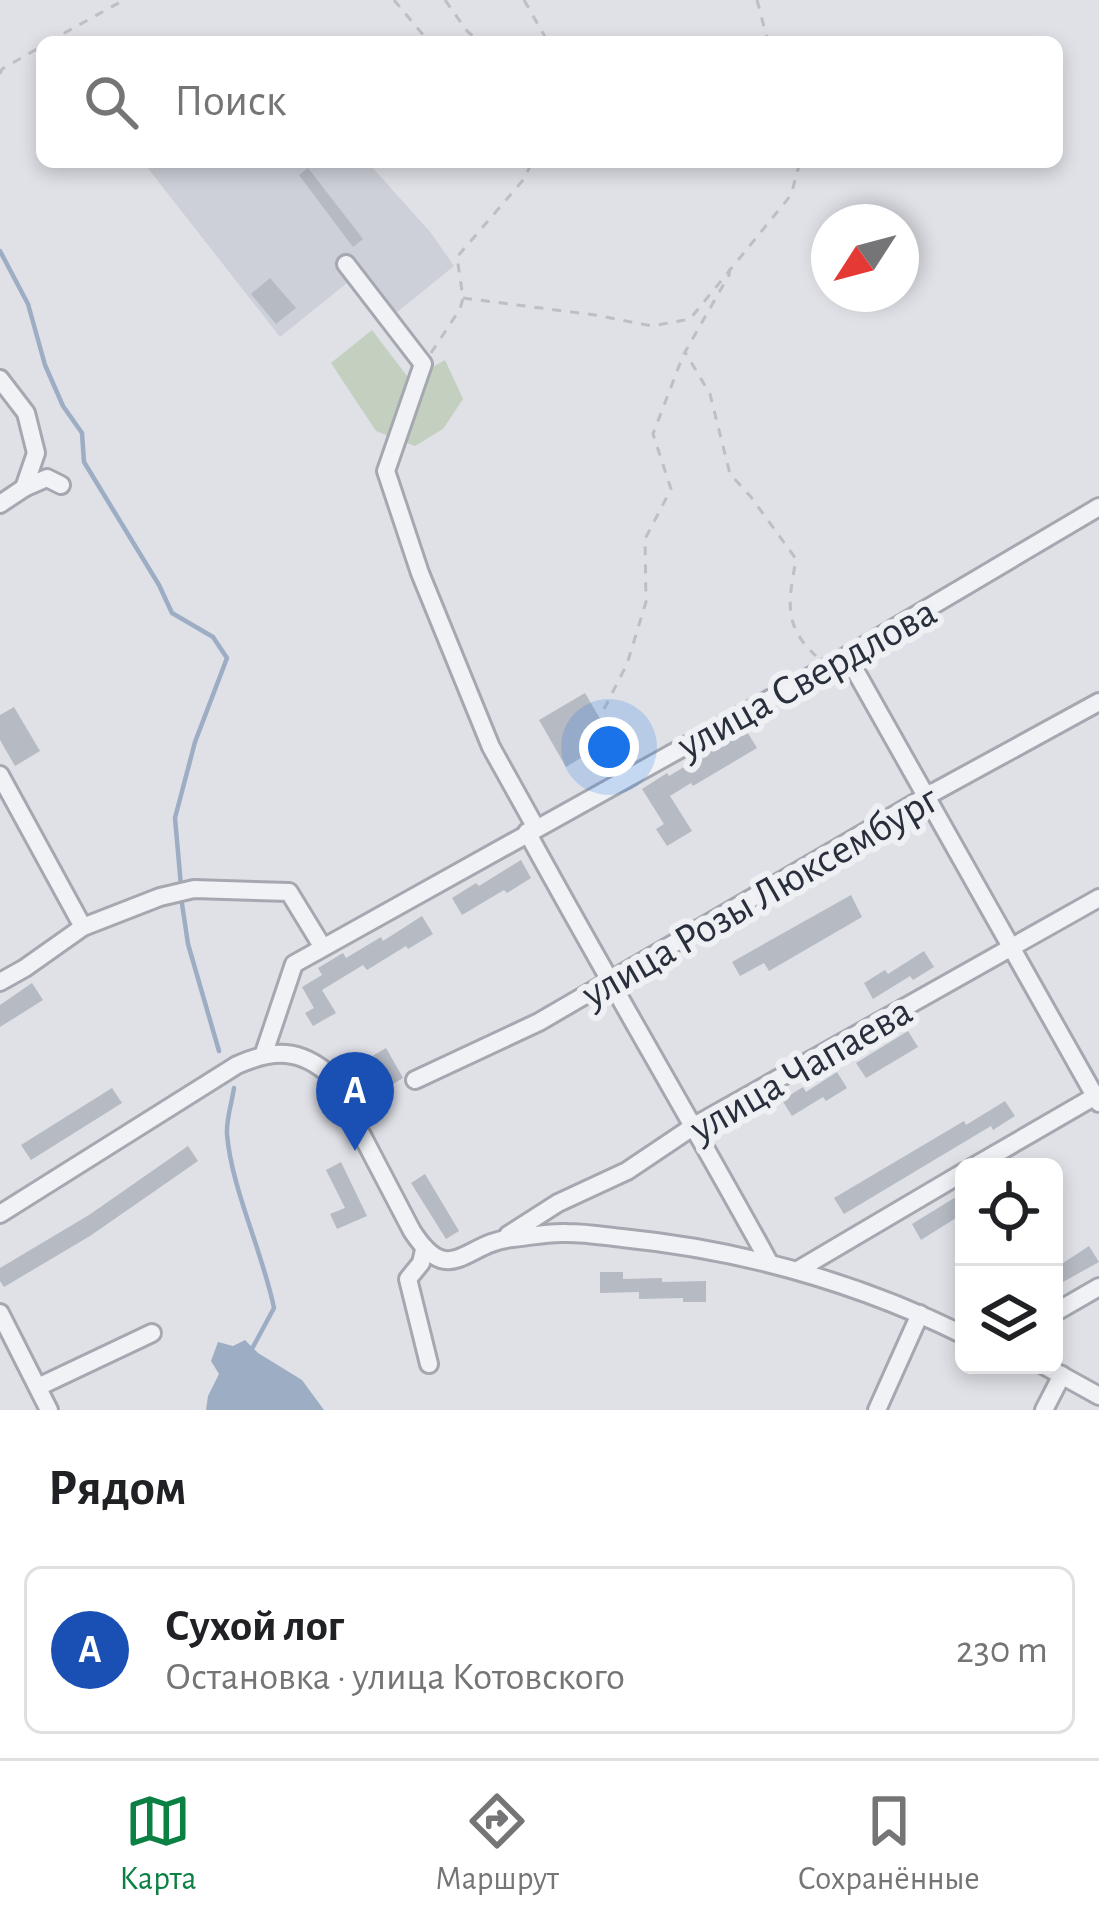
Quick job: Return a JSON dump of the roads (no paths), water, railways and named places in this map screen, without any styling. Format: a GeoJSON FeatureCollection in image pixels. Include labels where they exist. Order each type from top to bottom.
{"type":"FeatureCollection","features":[{"type":"Feature","properties":{"kind":"street"},"geometry":{"type":"LineString","coordinates":[[346,264],[423,364],[386,471],[420,573],[491,747],[609,983],[769,1262]]}},
{"type":"Feature","properties":{"kind":"street"},"geometry":{"type":"LineString","coordinates":[[0,379],[26,413],[36,453],[24,488]]}},
{"type":"Feature","properties":{"kind":"street"},"geometry":{"type":"LineString","coordinates":[[0,504],[47,478],[62,484]]}},
{"type":"Feature","properties":{"kind":"street","name":"улица Свердлова"},"geometry":{"type":"LineString","coordinates":[[264,1054],[294,964],[847,656],[1099,508]]}},
{"type":"Feature","properties":{"kind":"street"},"geometry":{"type":"LineString","coordinates":[[847,656],[1098,1097],[989,1158]]}},
{"type":"Feature","properties":{"kind":"street","name":"улица Розы Люксембург"},"geometry":{"type":"LineString","coordinates":[[415,1080],[539,1022],[927,796],[1099,702]]}},
{"type":"Feature","properties":{"kind":"street"},"geometry":{"type":"LineString","coordinates":[[0,775],[83,926]]}},
{"type":"Feature","properties":{"kind":"street"},"geometry":{"type":"LineString","coordinates":[[0,982],[83,926],[194,889],[289,892],[322,946]]}},
{"type":"Feature","properties":{"kind":"street","name":"улица Чапаева"},"geometry":{"type":"LineString","coordinates":[[502,1239],[1099,898]]}},
{"type":"Feature","properties":{"kind":"street"},"geometry":{"type":"LineString","coordinates":[[0,1214],[237,1065],[264,1054],[295,1055],[318,1064],[331,1076],[424,1250],[436,1260],[455,1260],[502,1239],[567,1233],[668,1243],[798,1270],[955,1331]]}},
{"type":"Feature","properties":{"kind":"street"},"geometry":{"type":"LineString","coordinates":[[798,1270],[955,1177]]}},
{"type":"Feature","properties":{"kind":"street"},"geometry":{"type":"LineString","coordinates":[[424,1250],[421,1263],[408,1279],[428,1364]]}},
{"type":"Feature","properties":{"kind":"street"},"geometry":{"type":"LineString","coordinates":[[1063,1308],[1099,1287]]}},
{"type":"Feature","properties":{"kind":"street"},"geometry":{"type":"LineString","coordinates":[[0,1313],[49,1410]]}},
{"type":"Feature","properties":{"kind":"street"},"geometry":{"type":"LineString","coordinates":[[877,1410],[920,1314]]}},
{"type":"Feature","properties":{"kind":"street"},"geometry":{"type":"LineString","coordinates":[[38,1387],[152,1333]]}},
{"type":"Feature","properties":{"kind":"street"},"geometry":{"type":"LineString","coordinates":[[1059,1374],[1099,1396]]}},
{"type":"Feature","properties":{"kind":"street"},"geometry":{"type":"LineString","coordinates":[[1045,1410],[1062,1376]]}},
{"type":"Feature","properties":{"kind":"water"},"geometry":{"type":"Polygon","coordinates":[[[245,1340],[302,1380],[324,1410],[206,1410],[219,1374],[211,1361],[218,1342],[233,1346],[245,1340]]]}},
{"type":"Feature","properties":{"kind":"waterway"},"geometry":{"type":"LineString","coordinates":[[0,251],[28,304],[45,365],[63,406],[82,433],[84,462],[172,613],[213,637],[227,658],[195,742],[175,818],[181,886]]}},
{"type":"Feature","properties":{"kind":"waterway"},"geometry":{"type":"LineString","coordinates":[[181,897],[188,944],[219,1051]]}},
{"type":"Feature","properties":{"kind":"waterway"},"geometry":{"type":"LineString","coordinates":[[234,1088],[227,1129],[230,1154],[274,1308],[253,1347]]}},
{"type":"Feature","properties":{"kind":"place","name":"Сухой лог"},"geometry":{"type":"Point","coordinates":[355,1151]}}]}
